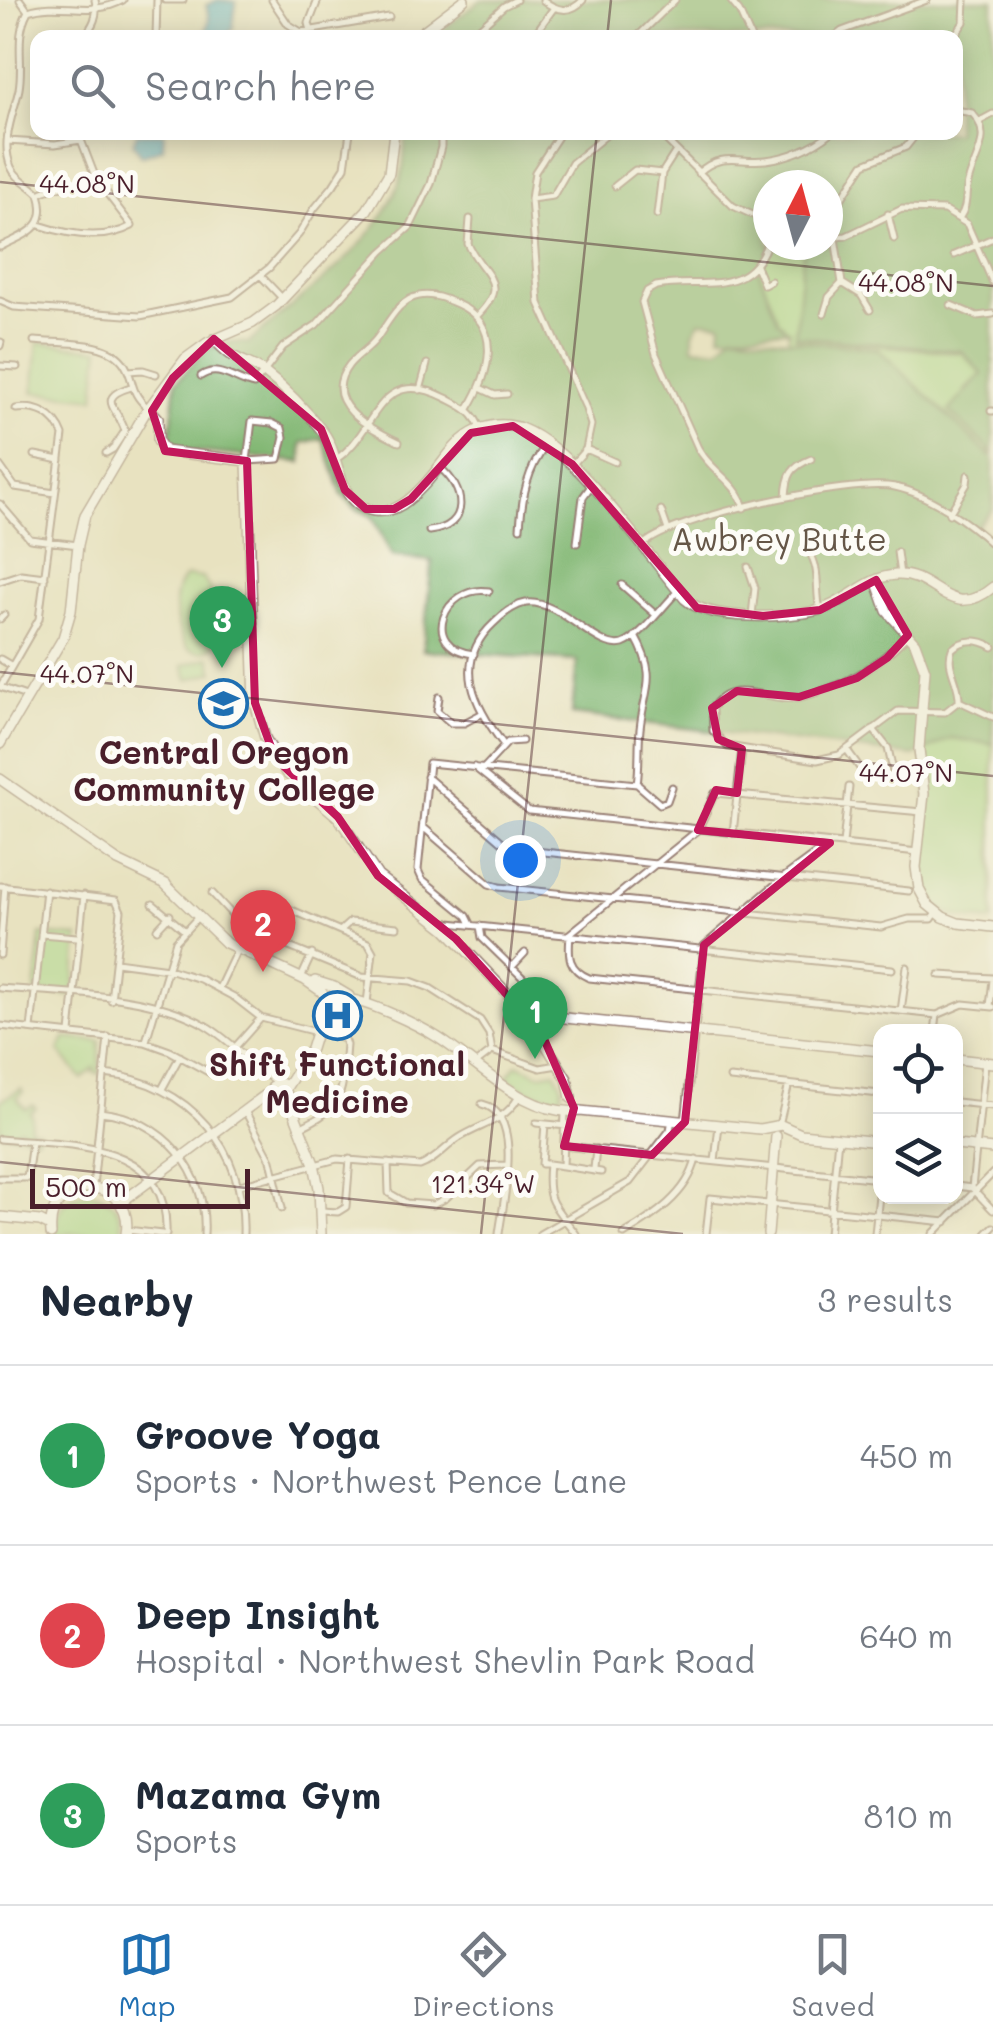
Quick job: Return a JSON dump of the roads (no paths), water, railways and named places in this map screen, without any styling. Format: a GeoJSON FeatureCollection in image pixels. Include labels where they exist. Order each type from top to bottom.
{"type":"FeatureCollection","features":[{"type":"Feature","properties":{"kind":"street"},"geometry":{"type":"LineString","coordinates":[[20,0],[28,11]]}},
{"type":"Feature","properties":{"kind":"street"},"geometry":{"type":"LineString","coordinates":[[87,30],[97,10],[94,0]]}},
{"type":"Feature","properties":{"kind":"street"},"geometry":{"type":"LineString","coordinates":[[0,246],[40,225],[42,205],[39,194],[12,170],[7,141],[20,86],[20,26],[28,11],[50,6],[97,10],[123,0]]}},
{"type":"Feature","properties":{"kind":"street"},"geometry":{"type":"LineString","coordinates":[[155,30],[157,0]]}},
{"type":"Feature","properties":{"kind":"street"},"geometry":{"type":"LineString","coordinates":[[164,0],[183,0]]}},
{"type":"Feature","properties":{"kind":"street"},"geometry":{"type":"LineString","coordinates":[[272,0],[291,27],[300,30]]}},
{"type":"Feature","properties":{"kind":"street"},"geometry":{"type":"LineString","coordinates":[[312,30],[310,16],[318,0]]}},
{"type":"Feature","properties":{"kind":"street"},"geometry":{"type":"LineString","coordinates":[[423,30],[462,0]]}},
{"type":"Feature","properties":{"kind":"street"},"geometry":{"type":"LineString","coordinates":[[477,30],[516,0]]}},
{"type":"Feature","properties":{"kind":"street"},"geometry":{"type":"LineString","coordinates":[[543,0],[554,8],[570,9],[584,0]]}},
{"type":"Feature","properties":{"kind":"street"},"geometry":{"type":"LineString","coordinates":[[644,30],[675,0]]}},
{"type":"Feature","properties":{"kind":"street"},"geometry":{"type":"LineString","coordinates":[[730,0],[747,30]]}},
{"type":"Feature","properties":{"kind":"street"},"geometry":{"type":"LineString","coordinates":[[845,30],[927,0]]}},
{"type":"Feature","properties":{"kind":"street"},"geometry":{"type":"LineString","coordinates":[[958,30],[964,22],[966,0]]}},
{"type":"Feature","properties":{"kind":"street"},"geometry":{"type":"LineString","coordinates":[[538,30],[554,8]]}},
{"type":"Feature","properties":{"kind":"street"},"geometry":{"type":"LineString","coordinates":[[330,30],[389,17]]}},
{"type":"Feature","properties":{"kind":"street"},"geometry":{"type":"LineString","coordinates":[[960,218],[966,208],[970,172],[984,145],[980,121],[963,111]]}},
{"type":"Feature","properties":{"kind":"street"},"geometry":{"type":"LineString","coordinates":[[980,121],[993,114]]}},
{"type":"Feature","properties":{"kind":"street"},"geometry":{"type":"LineString","coordinates":[[7,141],[55,144],[68,140]]}},
{"type":"Feature","properties":{"kind":"street"},"geometry":{"type":"LineString","coordinates":[[40,225],[85,235],[116,234],[132,226],[96,179],[81,140]]}},
{"type":"Feature","properties":{"kind":"street"},"geometry":{"type":"LineString","coordinates":[[0,301],[14,307],[148,316],[232,298],[299,234],[345,168],[349,140]]}},
{"type":"Feature","properties":{"kind":"street"},"geometry":{"type":"LineString","coordinates":[[1,744],[69,622],[84,515],[171,375],[214,339],[260,318],[284,299],[377,198],[392,165],[394,140]]}},
{"type":"Feature","properties":{"kind":"street"},"geometry":{"type":"LineString","coordinates":[[201,376],[217,370],[254,385],[283,347],[316,325],[410,227],[431,184],[439,140]]}},
{"type":"Feature","properties":{"kind":"street"},"geometry":{"type":"LineString","coordinates":[[556,140],[534,172],[532,199],[539,304],[590,418],[586,449],[572,464]]}},
{"type":"Feature","properties":{"kind":"street"},"geometry":{"type":"LineString","coordinates":[[532,199],[553,196],[572,163],[600,140]]}},
{"type":"Feature","properties":{"kind":"street"},"geometry":{"type":"LineString","coordinates":[[666,140],[733,206],[753,215]]}},
{"type":"Feature","properties":{"kind":"street"},"geometry":{"type":"LineString","coordinates":[[698,173],[718,159],[782,157],[819,140]]}},
{"type":"Feature","properties":{"kind":"street"},"geometry":{"type":"LineString","coordinates":[[843,196],[869,160],[906,147],[912,140]]}},
{"type":"Feature","properties":{"kind":"street"},"geometry":{"type":"LineString","coordinates":[[657,215],[662,173],[676,151]]}},
{"type":"Feature","properties":{"kind":"street"},"geometry":{"type":"LineString","coordinates":[[615,186],[634,170],[662,173]]}},
{"type":"Feature","properties":{"kind":"street"},"geometry":{"type":"LineString","coordinates":[[39,194],[49,188],[73,187],[96,179]]}},
{"type":"Feature","properties":{"kind":"street"},"geometry":{"type":"LineString","coordinates":[[843,236],[888,214],[924,207],[944,210],[960,218],[993,283]]}},
{"type":"Feature","properties":{"kind":"street"},"geometry":{"type":"LineString","coordinates":[[888,214],[894,238]]}},
{"type":"Feature","properties":{"kind":"street"},"geometry":{"type":"LineString","coordinates":[[470,219],[468,244],[489,271],[493,284],[490,301],[476,317]]}},
{"type":"Feature","properties":{"kind":"street"},"geometry":{"type":"LineString","coordinates":[[954,255],[993,238]]}},
{"type":"Feature","properties":{"kind":"street"},"geometry":{"type":"LineString","coordinates":[[744,508],[737,490],[711,467],[698,448],[656,354],[642,306],[648,291],[656,286],[734,281],[759,260]]}},
{"type":"Feature","properties":{"kind":"street"},"geometry":{"type":"LineString","coordinates":[[837,260],[842,284],[861,295],[870,310]]}},
{"type":"Feature","properties":{"kind":"street"},"geometry":{"type":"LineString","coordinates":[[756,266],[764,284],[771,282]]}},
{"type":"Feature","properties":{"kind":"street"},"geometry":{"type":"LineString","coordinates":[[260,275],[284,299]]}},
{"type":"Feature","properties":{"kind":"street"},"geometry":{"type":"LineString","coordinates":[[824,314],[829,297],[842,284]]}},
{"type":"Feature","properties":{"kind":"street"},"geometry":{"type":"LineString","coordinates":[[399,442],[350,413],[342,398],[343,378],[349,365],[373,343],[404,303],[415,297],[430,295],[466,308],[486,332],[489,364],[468,410]]}},
{"type":"Feature","properties":{"kind":"street"},"geometry":{"type":"LineString","coordinates":[[950,305],[977,316],[993,314]]}},
{"type":"Feature","properties":{"kind":"street"},"geometry":{"type":"LineString","coordinates":[[214,339],[235,360],[263,372],[320,427],[349,496],[374,511],[402,505],[464,438],[480,429],[513,426],[548,444],[572,464],[678,591],[698,608],[752,616],[820,610],[876,580],[900,575],[920,580],[956,600],[976,598],[993,587]]}},
{"type":"Feature","properties":{"kind":"street"},"geometry":{"type":"LineString","coordinates":[[34,341],[110,351],[123,361],[131,387],[158,418],[158,443],[165,451],[247,460],[278,460],[284,437],[278,425],[250,422],[247,460],[255,703],[264,738],[288,776],[326,806],[346,828],[378,876],[437,921],[527,1014],[564,1075],[569,1106],[563,1166]]}},
{"type":"Feature","properties":{"kind":"street"},"geometry":{"type":"LineString","coordinates":[[420,390],[427,364]]}},
{"type":"Feature","properties":{"kind":"street"},"geometry":{"type":"LineString","coordinates":[[0,366],[17,367]]}},
{"type":"Feature","properties":{"kind":"street"},"geometry":{"type":"LineString","coordinates":[[128,371],[156,374]]}},
{"type":"Feature","properties":{"kind":"street"},"geometry":{"type":"LineString","coordinates":[[106,452],[113,449],[125,430],[111,406],[112,398],[131,387]]}},
{"type":"Feature","properties":{"kind":"street"},"geometry":{"type":"LineString","coordinates":[[480,388],[495,395],[507,394]]}},
{"type":"Feature","properties":{"kind":"street"},"geometry":{"type":"LineString","coordinates":[[336,459],[354,446],[385,400],[405,391],[436,393],[468,410],[480,429]]}},
{"type":"Feature","properties":{"kind":"street"},"geometry":{"type":"LineString","coordinates":[[16,409],[41,410],[62,432],[38,619],[0,687],[28,698]]}},
{"type":"Feature","properties":{"kind":"street"},"geometry":{"type":"LineString","coordinates":[[520,528],[522,496],[548,444]]}},
{"type":"Feature","properties":{"kind":"street"},"geometry":{"type":"LineString","coordinates":[[586,449],[616,462]]}},
{"type":"Feature","properties":{"kind":"street"},"geometry":{"type":"LineString","coordinates":[[35,455],[60,460]]}},
{"type":"Feature","properties":{"kind":"street"},"geometry":{"type":"LineString","coordinates":[[786,497],[788,473],[797,464],[811,459]]}},
{"type":"Feature","properties":{"kind":"street"},"geometry":{"type":"LineString","coordinates":[[0,466],[14,487],[54,494]]}},
{"type":"Feature","properties":{"kind":"street"},"geometry":{"type":"LineString","coordinates":[[429,531],[445,528],[453,521],[461,502],[456,483],[439,467]]}},
{"type":"Feature","properties":{"kind":"street"},"geometry":{"type":"LineString","coordinates":[[949,514],[968,475]]}},
{"type":"Feature","properties":{"kind":"street"},"geometry":{"type":"LineString","coordinates":[[578,542],[583,497],[591,486]]}},
{"type":"Feature","properties":{"kind":"street"},"geometry":{"type":"LineString","coordinates":[[642,546],[668,530],[744,508],[786,497],[871,486],[896,487],[919,496],[993,545]]}},
{"type":"Feature","properties":{"kind":"street"},"geometry":{"type":"LineString","coordinates":[[0,504],[27,536],[78,545]]}},
{"type":"Feature","properties":{"kind":"street"},"geometry":{"type":"LineString","coordinates":[[661,510],[668,530]]}},
{"type":"Feature","properties":{"kind":"street"},"geometry":{"type":"LineString","coordinates":[[809,552],[818,567],[815,587],[820,610]]}},
{"type":"Feature","properties":{"kind":"street"},"geometry":{"type":"LineString","coordinates":[[897,552],[900,575]]}},
{"type":"Feature","properties":{"kind":"street"},"geometry":{"type":"LineString","coordinates":[[748,566],[755,588],[752,616]]}},
{"type":"Feature","properties":{"kind":"street"},"geometry":{"type":"LineString","coordinates":[[0,581],[20,574],[45,577]]}},
{"type":"Feature","properties":{"kind":"street"},"geometry":{"type":"LineString","coordinates":[[876,580],[886,610],[908,635],[924,663],[919,749],[924,787],[916,873],[920,890],[936,913],[958,922],[993,927]]}},
{"type":"Feature","properties":{"kind":"street"},"geometry":{"type":"LineString","coordinates":[[622,585],[656,614]]}},
{"type":"Feature","properties":{"kind":"street"},"geometry":{"type":"LineString","coordinates":[[474,654],[449,645],[444,636],[443,616],[461,598],[482,590],[489,592]]}},
{"type":"Feature","properties":{"kind":"street"},"geometry":{"type":"LineString","coordinates":[[504,745],[481,714],[472,688],[474,654],[486,630],[506,612],[525,603],[566,614],[605,643],[623,644],[678,591]]}},
{"type":"Feature","properties":{"kind":"street"},"geometry":{"type":"LineString","coordinates":[[908,635],[887,658],[861,676],[799,698],[743,691],[723,695],[712,708],[713,731],[727,746],[817,760],[846,750],[898,711],[945,712],[958,701],[949,662],[952,649],[970,641],[993,647]]}},
{"type":"Feature","properties":{"kind":"street"},"geometry":{"type":"LineString","coordinates":[[635,636],[648,668],[650,687],[640,727],[637,784]]}},
{"type":"Feature","properties":{"kind":"street"},"geometry":{"type":"LineString","coordinates":[[0,658],[12,666]]}},
{"type":"Feature","properties":{"kind":"street"},"geometry":{"type":"LineString","coordinates":[[439,697],[438,711],[451,723],[464,723],[481,714]]}},
{"type":"Feature","properties":{"kind":"street"},"geometry":{"type":"LineString","coordinates":[[958,701],[993,717]]}},
{"type":"Feature","properties":{"kind":"street"},"geometry":{"type":"LineString","coordinates":[[872,729],[888,748],[893,771]]}},
{"type":"Feature","properties":{"kind":"street"},"geometry":{"type":"LineString","coordinates":[[484,768],[504,745],[512,740],[522,741]]}},
{"type":"Feature","properties":{"kind":"street"},"geometry":{"type":"LineString","coordinates":[[733,833],[742,750]]}},
{"type":"Feature","properties":{"kind":"street"},"geometry":{"type":"LineString","coordinates":[[846,750],[860,768]]}},
{"type":"Feature","properties":{"kind":"street"},"geometry":{"type":"LineString","coordinates":[[471,925],[467,916],[419,874],[429,763],[637,784],[660,804],[666,801],[672,787]]}},
{"type":"Feature","properties":{"kind":"street"},"geometry":{"type":"LineString","coordinates":[[474,767],[529,811],[918,852]]}},
{"type":"Feature","properties":{"kind":"street"},"geometry":{"type":"LineString","coordinates":[[427,777],[516,850],[909,891]]}},
{"type":"Feature","properties":{"kind":"street"},"geometry":{"type":"LineString","coordinates":[[0,781],[118,862],[164,883],[237,950],[302,976]]}},
{"type":"Feature","properties":{"kind":"street"},"geometry":{"type":"LineString","coordinates":[[843,844],[849,787]]}},
{"type":"Feature","properties":{"kind":"street"},"geometry":{"type":"LineString","coordinates":[[569,935],[698,830],[716,792],[922,812]]}},
{"type":"Feature","properties":{"kind":"street"},"geometry":{"type":"LineString","coordinates":[[423,827],[493,886],[880,928],[910,919],[932,919],[936,913]]}},
{"type":"Feature","properties":{"kind":"street"},"geometry":{"type":"LineString","coordinates":[[685,1122],[706,942],[830,843]]}},
{"type":"Feature","properties":{"kind":"street"},"geometry":{"type":"LineString","coordinates":[[0,952],[2,886],[112,898],[120,905],[111,1000]]}},
{"type":"Feature","properties":{"kind":"street"},"geometry":{"type":"LineString","coordinates":[[31,1030],[46,890]]}},
{"type":"Feature","properties":{"kind":"street"},"geometry":{"type":"LineString","coordinates":[[212,893],[247,927],[371,980],[419,983],[472,1013],[488,1032],[492,1051]]}},
{"type":"Feature","properties":{"kind":"street"},"geometry":{"type":"LineString","coordinates":[[70,1032],[84,894]]}},
{"type":"Feature","properties":{"kind":"street"},"geometry":{"type":"LineString","coordinates":[[264,898],[370,946],[373,952],[367,1003]]}},
{"type":"Feature","properties":{"kind":"street"},"geometry":{"type":"LineString","coordinates":[[153,904],[184,930]]}},
{"type":"Feature","properties":{"kind":"street"},"geometry":{"type":"LineString","coordinates":[[158,930],[170,915]]}},
{"type":"Feature","properties":{"kind":"street"},"geometry":{"type":"LineString","coordinates":[[146,1042],[176,941],[200,915]]}},
{"type":"Feature","properties":{"kind":"street"},"geometry":{"type":"LineString","coordinates":[[200,915],[253,954],[302,976],[331,996],[367,1003],[430,1032],[520,1095],[592,1112],[873,1140]]}},
{"type":"Feature","properties":{"kind":"street"},"geometry":{"type":"LineString","coordinates":[[437,921],[892,969]]}},
{"type":"Feature","properties":{"kind":"street"},"geometry":{"type":"LineString","coordinates":[[341,930],[350,922],[397,927]]}},
{"type":"Feature","properties":{"kind":"street"},"geometry":{"type":"LineString","coordinates":[[480,926],[482,938],[524,979]]}},
{"type":"Feature","properties":{"kind":"street"},"geometry":{"type":"LineString","coordinates":[[41,934],[78,937]]}},
{"type":"Feature","properties":{"kind":"street"},"geometry":{"type":"LineString","coordinates":[[569,935],[570,963],[585,977],[937,1015],[962,1004],[992,1006],[993,979],[939,974]]}},
{"type":"Feature","properties":{"kind":"street"},"geometry":{"type":"LineString","coordinates":[[219,988],[237,950]]}},
{"type":"Feature","properties":{"kind":"street"},"geometry":{"type":"LineString","coordinates":[[512,967],[526,953]]}},
{"type":"Feature","properties":{"kind":"street"},"geometry":{"type":"LineString","coordinates":[[302,976],[312,954]]}},
{"type":"Feature","properties":{"kind":"street"},"geometry":{"type":"LineString","coordinates":[[116,962],[168,969],[219,988],[262,1018],[318,1027],[346,1040],[342,1092],[329,1113],[301,1127]]}},
{"type":"Feature","properties":{"kind":"street"},"geometry":{"type":"LineString","coordinates":[[901,1011],[907,967]]}},
{"type":"Feature","properties":{"kind":"street"},"geometry":{"type":"LineString","coordinates":[[0,988],[155,1005],[200,1022],[236,1046],[279,1090],[301,1127],[314,1164],[322,1234]]}},
{"type":"Feature","properties":{"kind":"street"},"geometry":{"type":"LineString","coordinates":[[122,1202],[279,1090],[300,1067],[331,996]]}},
{"type":"Feature","properties":{"kind":"street"},"geometry":{"type":"LineString","coordinates":[[527,1014],[873,1050]]}},
{"type":"Feature","properties":{"kind":"street"},"geometry":{"type":"LineString","coordinates":[[936,1024],[937,1015]]}},
{"type":"Feature","properties":{"kind":"street"},"geometry":{"type":"LineString","coordinates":[[236,1046],[262,1018]]}},
{"type":"Feature","properties":{"kind":"street"},"geometry":{"type":"LineString","coordinates":[[0,1026],[146,1042],[212,1074]]}},
{"type":"Feature","properties":{"kind":"street"},"geometry":{"type":"LineString","coordinates":[[93,1187],[108,1037]]}},
{"type":"Feature","properties":{"kind":"street"},"geometry":{"type":"LineString","coordinates":[[492,1051],[540,1068],[558,1064]]}},
{"type":"Feature","properties":{"kind":"street"},"geometry":{"type":"LineString","coordinates":[[475,1064],[492,1051]]}},
{"type":"Feature","properties":{"kind":"street"},"geometry":{"type":"LineString","coordinates":[[162,1089],[180,1056]]}},
{"type":"Feature","properties":{"kind":"street"},"geometry":{"type":"LineString","coordinates":[[963,1060],[989,1063],[980,1105],[973,1190]]}},
{"type":"Feature","properties":{"kind":"street"},"geometry":{"type":"LineString","coordinates":[[104,1074],[132,1078],[162,1089],[201,1119],[231,1162],[240,1186],[243,1234]]}},
{"type":"Feature","properties":{"kind":"street"},"geometry":{"type":"LineString","coordinates":[[730,1078],[873,1093]]}},
{"type":"Feature","properties":{"kind":"street"},"geometry":{"type":"LineString","coordinates":[[768,1234],[789,1084]]}},
{"type":"Feature","properties":{"kind":"street"},"geometry":{"type":"LineString","coordinates":[[240,1186],[337,1158],[411,1166],[428,1164],[463,1136],[501,1118],[520,1095]]}},
{"type":"Feature","properties":{"kind":"street"},"geometry":{"type":"LineString","coordinates":[[963,1103],[993,1106]]}},
{"type":"Feature","properties":{"kind":"street"},"geometry":{"type":"LineString","coordinates":[[482,1104],[495,1109],[509,1142],[500,1234]]}},
{"type":"Feature","properties":{"kind":"street"},"geometry":{"type":"LineString","coordinates":[[247,1110],[276,1176],[282,1208]]}},
{"type":"Feature","properties":{"kind":"street"},"geometry":{"type":"LineString","coordinates":[[100,1112],[116,1113],[144,1124],[170,1142],[199,1189],[204,1234]]}},
{"type":"Feature","properties":{"kind":"street"},"geometry":{"type":"LineString","coordinates":[[540,1234],[630,1182],[670,1130],[672,1120]]}},
{"type":"Feature","properties":{"kind":"street"},"geometry":{"type":"LineString","coordinates":[[536,1123],[566,1126]]}},
{"type":"Feature","properties":{"kind":"street"},"geometry":{"type":"LineString","coordinates":[[544,1124],[548,1199],[576,1234]]}},
{"type":"Feature","properties":{"kind":"street"},"geometry":{"type":"LineString","coordinates":[[714,1161],[718,1125]]}},
{"type":"Feature","properties":{"kind":"street"},"geometry":{"type":"LineString","coordinates":[[829,1234],[838,1138]]}},
{"type":"Feature","properties":{"kind":"street"},"geometry":{"type":"LineString","coordinates":[[0,1139],[97,1149],[128,1159],[151,1180],[163,1204],[164,1234],[127,1232],[122,1202],[93,1187],[67,1194],[58,1202],[48,1225],[0,1217]]}},
{"type":"Feature","properties":{"kind":"street"},"geometry":{"type":"LineString","coordinates":[[0,1178],[27,1178],[32,1142]]}},
{"type":"Feature","properties":{"kind":"street"},"geometry":{"type":"LineString","coordinates":[[564,1146],[873,1181]]}},
{"type":"Feature","properties":{"kind":"street"},"geometry":{"type":"LineString","coordinates":[[963,1146],[993,1149]]}},
{"type":"Feature","properties":{"kind":"street"},"geometry":{"type":"LineString","coordinates":[[533,1165],[597,1171],[596,1149]]}},
{"type":"Feature","properties":{"kind":"street"},"geometry":{"type":"LineString","coordinates":[[322,1211],[338,1212],[346,1207],[350,1160]]}},
{"type":"Feature","properties":{"kind":"street"},"geometry":{"type":"LineString","coordinates":[[624,1234],[662,1210],[694,1169],[696,1160]]}},
{"type":"Feature","properties":{"kind":"street"},"geometry":{"type":"LineString","coordinates":[[388,1164],[389,1193],[398,1201],[424,1206],[446,1198],[480,1166],[506,1165]]}},
{"type":"Feature","properties":{"kind":"street"},"geometry":{"type":"LineString","coordinates":[[933,1234],[993,1173]]}},
{"type":"Feature","properties":{"kind":"street"},"geometry":{"type":"LineString","coordinates":[[963,1188],[973,1190],[993,1210]]}},
{"type":"Feature","properties":{"kind":"street"},"geometry":{"type":"LineString","coordinates":[[706,1234],[710,1198],[946,1222]]}},
{"type":"Feature","properties":{"kind":"street"},"geometry":{"type":"LineString","coordinates":[[875,1234],[878,1204]]}},
{"type":"Feature","properties":{"kind":"street"},"geometry":{"type":"LineString","coordinates":[[986,1234],[993,1227]]}},
{"type":"Feature","properties":{"kind":"water"},"geometry":{"type":"Polygon","coordinates":[[[218,0],[236,2],[233,29],[207,30],[206,5],[218,0]]]}},
{"type":"Feature","properties":{"kind":"water"},"geometry":{"type":"Polygon","coordinates":[[[164,140],[163,148],[141,156],[133,143],[164,140]]]}},
{"type":"Feature","properties":{"kind":"place","name":"Mazama Gym"},"geometry":{"type":"Point","coordinates":[222,668]}},
{"type":"Feature","properties":{"kind":"place","name":"Central Oregon Community College"},"geometry":{"type":"Point","coordinates":[224,703]}},
{"type":"Feature","properties":{"kind":"place","name":"Deep Insight"},"geometry":{"type":"Point","coordinates":[263,972]}},
{"type":"Feature","properties":{"kind":"place","name":"Shift Functional Medicine"},"geometry":{"type":"Point","coordinates":[337,1015]}},
{"type":"Feature","properties":{"kind":"place","name":"Groove Yoga"},"geometry":{"type":"Point","coordinates":[535,1059]}},
{"type":"Feature","properties":{"kind":"park label","name":"Awbrey Butte"},"geometry":{"type":"Point","coordinates":[779,540]}}]}
